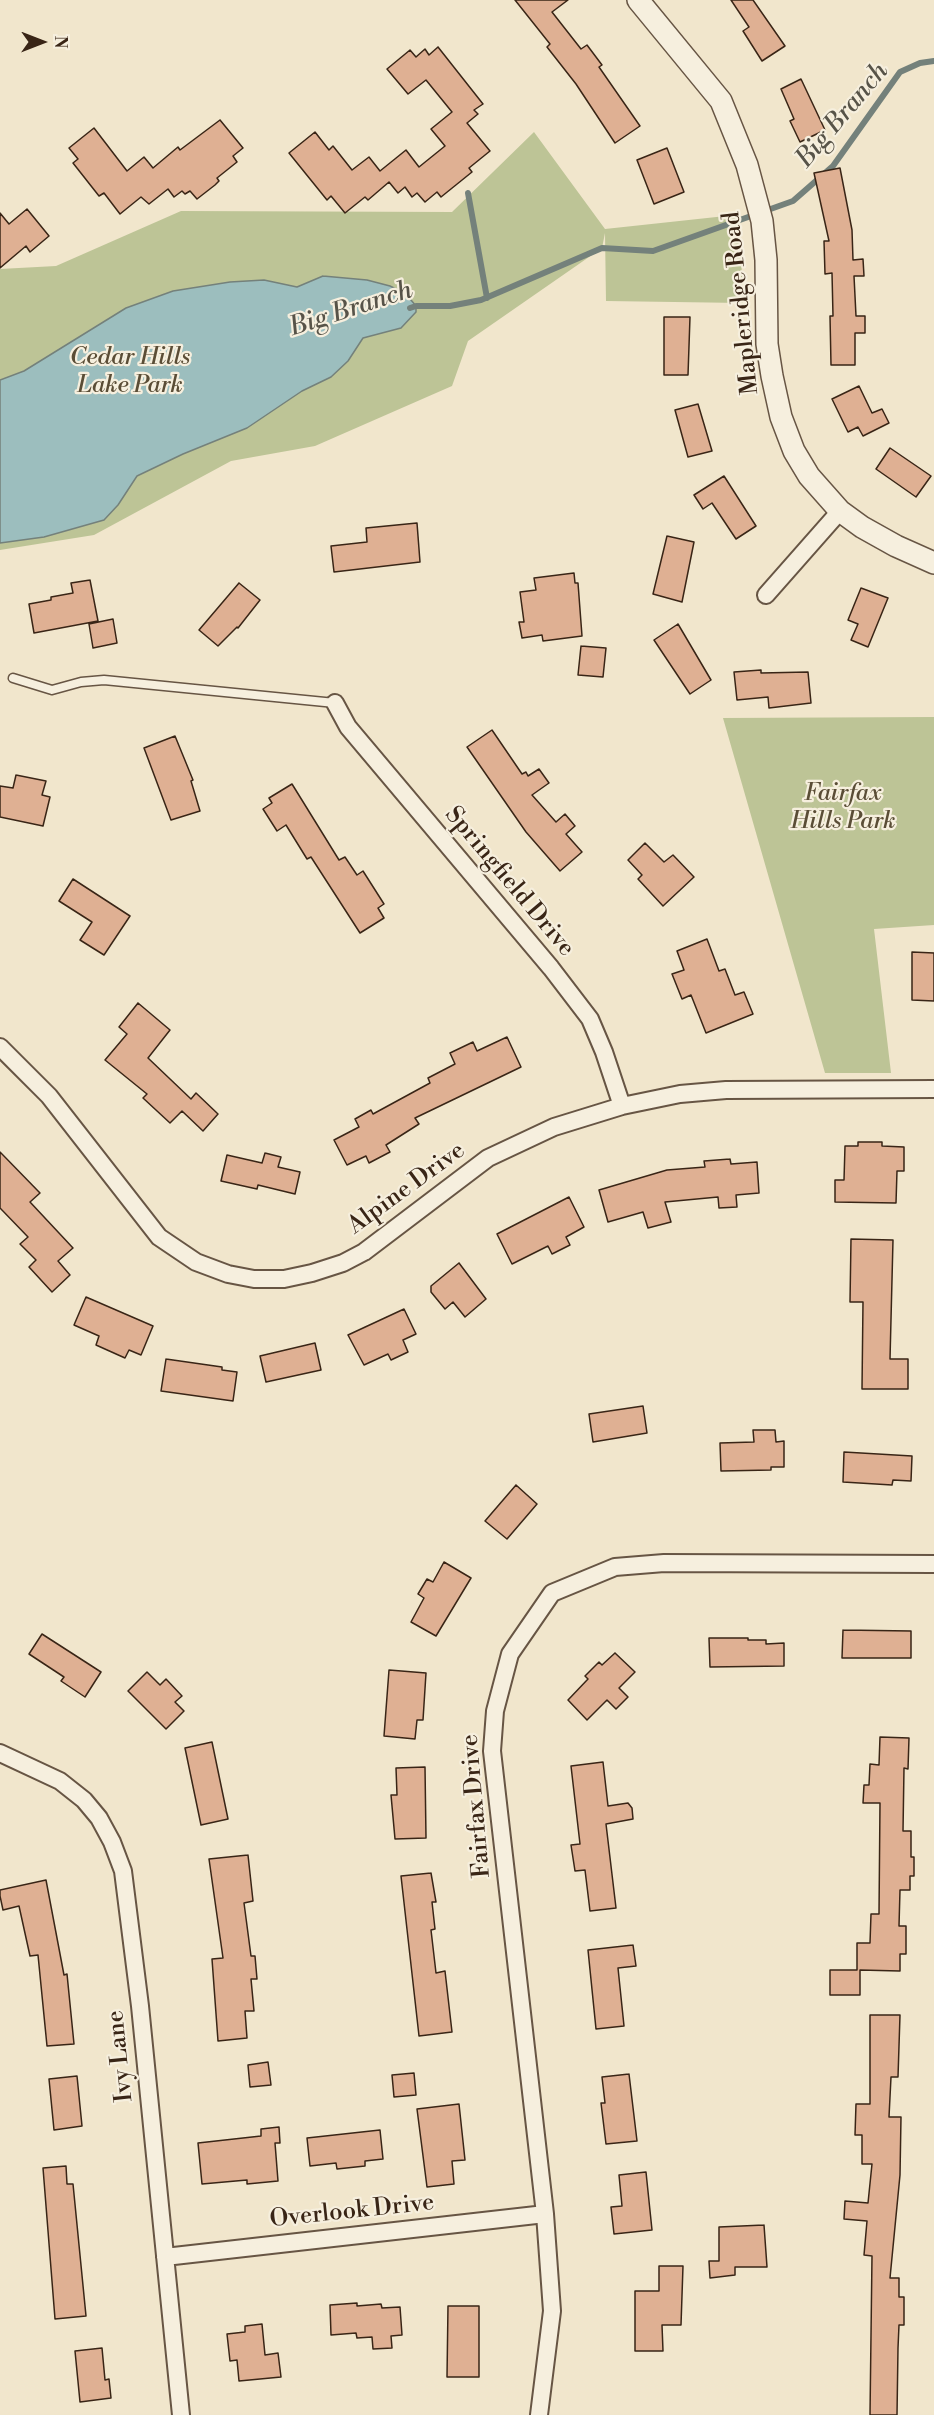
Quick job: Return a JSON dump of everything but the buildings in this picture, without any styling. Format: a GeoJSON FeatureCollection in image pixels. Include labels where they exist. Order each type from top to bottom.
{"type":"FeatureCollection","features":[{"type":"Feature","properties":{"kind":"street","name":"Mapleridge Road"},"geometry":{"type":"LineString","coordinates":[[638,0],[721,101],[755,189],[762,221],[766,260],[767,344],[781,417],[794,451],[809,476],[840,511],[887,541],[934,563]]}},
{"type":"Feature","properties":{"kind":"street"},"geometry":{"type":"LineString","coordinates":[[766,595],[840,511]]}},
{"type":"Feature","properties":{"kind":"street","name":"Springfield Drive"},"geometry":{"type":"LineString","coordinates":[[335,703],[348,727],[551,968],[590,1019],[622,1106]]}},
{"type":"Feature","properties":{"kind":"street","name":"Alpine Drive"},"geometry":{"type":"LineString","coordinates":[[0,1047],[49,1096],[159,1237],[196,1262],[228,1275],[254,1279],[284,1279],[343,1263],[364,1252],[488,1158],[554,1127],[622,1106],[680,1094],[726,1090],[934,1089]]}},
{"type":"Feature","properties":{"kind":"street","name":"Fairfax Drive"},"geometry":{"type":"LineString","coordinates":[[538,2415],[552,2311],[545,2214],[492,1750],[495,1711],[510,1654],[552,1593],[615,1567],[664,1563],[934,1564]]}},
{"type":"Feature","properties":{"kind":"street","name":"Ivy Lane"},"geometry":{"type":"LineString","coordinates":[[0,1753],[60,1781],[84,1800],[99,1818],[112,1842],[123,1871],[133,1941],[181,2415]]}},
{"type":"Feature","properties":{"kind":"street","name":"Overlook Drive"},"geometry":{"type":"LineString","coordinates":[[165,2257],[545,2214]]}},
{"type":"Feature","properties":{"kind":"lane"},"geometry":{"type":"LineString","coordinates":[[13,678],[52,690],[81,682],[104,680],[335,703]]}},
{"type":"Feature","properties":{"kind":"green space","name":"Cedar Hills Lake Park"},"geometry":{"type":"Polygon","coordinates":[[[534,132],[605,229],[735,215],[741,254],[743,303],[606,301],[605,233],[602,248],[468,341],[452,386],[315,446],[231,461],[94,535],[0,550],[0,269],[56,266],[181,211],[452,212],[534,132]]]}},
{"type":"Feature","properties":{"kind":"green space","name":"Fairfax Hills Park"},"geometry":{"type":"Polygon","coordinates":[[[934,717],[934,925],[874,929],[891,1073],[825,1073],[723,718],[934,717]]]}},
{"type":"Feature","properties":{"kind":"water"},"geometry":{"type":"Polygon","coordinates":[[[323,276],[367,280],[390,286],[406,294],[416,306],[416,312],[401,328],[363,338],[348,361],[331,377],[302,391],[247,428],[137,476],[118,505],[104,520],[44,537],[0,543],[0,380],[24,371],[126,308],[173,291],[230,282],[264,280],[297,287],[323,276]]]}},
{"type":"Feature","properties":{"kind":"waterway","name":"Big Branch"},"geometry":{"type":"LineString","coordinates":[[410,308],[450,306],[481,300],[602,248],[653,251],[793,201],[833,166],[900,72],[920,63],[934,61]]}},
{"type":"Feature","properties":{"kind":"waterway"},"geometry":{"type":"LineString","coordinates":[[468,193],[487,298]]}}]}
